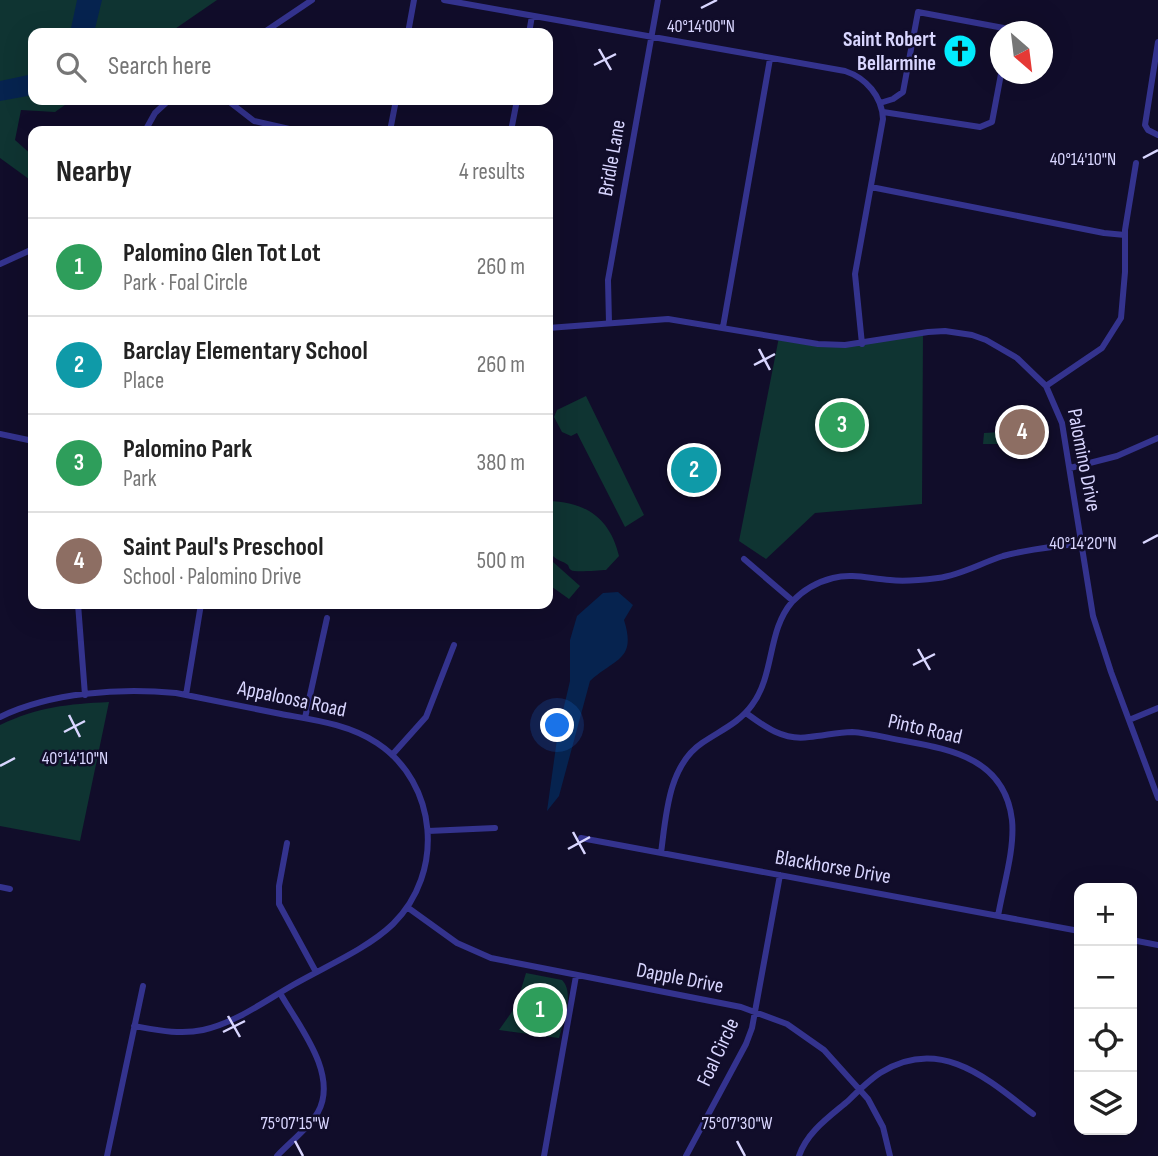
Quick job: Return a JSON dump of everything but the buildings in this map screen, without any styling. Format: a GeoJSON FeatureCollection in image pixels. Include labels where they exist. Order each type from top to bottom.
{"type":"FeatureCollection","features":[{"type":"Feature","properties":{"kind":"street"},"geometry":{"type":"LineString","coordinates":[[271,28],[313,0]]}},
{"type":"Feature","properties":{"kind":"street"},"geometry":{"type":"LineString","coordinates":[[409,28],[414,0]]}},
{"type":"Feature","properties":{"kind":"street"},"geometry":{"type":"LineString","coordinates":[[443,0],[852,74],[867,84],[879,100],[883,112],[855,274],[862,344]]}},
{"type":"Feature","properties":{"kind":"street","name":"Bridle Lane"},"geometry":{"type":"LineString","coordinates":[[609,323],[608,280],[658,0]]}},
{"type":"Feature","properties":{"kind":"street"},"geometry":{"type":"LineString","coordinates":[[879,100],[893,99],[904,92],[918,12],[990,25]]}},
{"type":"Feature","properties":{"kind":"street"},"geometry":{"type":"LineString","coordinates":[[529,28],[532,16]]}},
{"type":"Feature","properties":{"kind":"street"},"geometry":{"type":"LineString","coordinates":[[1158,42],[1145,125],[1148,130],[1158,135]]}},
{"type":"Feature","properties":{"kind":"street"},"geometry":{"type":"LineString","coordinates":[[723,327],[770,58]]}},
{"type":"Feature","properties":{"kind":"street"},"geometry":{"type":"LineString","coordinates":[[883,112],[980,127],[992,122],[999,84]]}},
{"type":"Feature","properties":{"kind":"street"},"geometry":{"type":"LineString","coordinates":[[148,126],[164,105]]}},
{"type":"Feature","properties":{"kind":"street"},"geometry":{"type":"LineString","coordinates":[[233,105],[254,121],[276,126]]}},
{"type":"Feature","properties":{"kind":"street"},"geometry":{"type":"LineString","coordinates":[[391,126],[395,105]]}},
{"type":"Feature","properties":{"kind":"street"},"geometry":{"type":"LineString","coordinates":[[512,126],[516,105]]}},
{"type":"Feature","properties":{"kind":"street"},"geometry":{"type":"LineString","coordinates":[[1046,386],[1091,357],[1108,342],[1124,308],[1127,208],[1136,163]]}},
{"type":"Feature","properties":{"kind":"street"},"geometry":{"type":"LineString","coordinates":[[871,187],[1125,235]]}},
{"type":"Feature","properties":{"kind":"street"},"geometry":{"type":"LineString","coordinates":[[0,264],[28,251]]}},
{"type":"Feature","properties":{"kind":"street","name":"Palomino Drive"},"geometry":{"type":"LineString","coordinates":[[553,328],[668,319],[818,344],[862,344],[928,332],[959,332],[996,345],[1017,358],[1046,386],[1062,423],[1093,616],[1158,798]]}},
{"type":"Feature","properties":{"kind":"street"},"geometry":{"type":"LineString","coordinates":[[0,435],[28,439]]}},
{"type":"Feature","properties":{"kind":"street"},"geometry":{"type":"LineString","coordinates":[[1070,468],[1117,456],[1158,438]]}},
{"type":"Feature","properties":{"kind":"street"},"geometry":{"type":"LineString","coordinates":[[661,853],[674,782],[682,764],[702,743],[730,727],[746,713],[766,678],[776,631],[793,601],[811,587],[831,578],[853,576],[894,581],[937,578],[1014,554],[1081,543]]}},
{"type":"Feature","properties":{"kind":"street"},"geometry":{"type":"LineString","coordinates":[[744,559],[793,601]]}},
{"type":"Feature","properties":{"kind":"street"},"geometry":{"type":"LineString","coordinates":[[78,609],[85,695]]}},
{"type":"Feature","properties":{"kind":"street"},"geometry":{"type":"LineString","coordinates":[[186,695],[200,609]]}},
{"type":"Feature","properties":{"kind":"street"},"geometry":{"type":"LineString","coordinates":[[305,718],[327,618]]}},
{"type":"Feature","properties":{"kind":"street"},"geometry":{"type":"LineString","coordinates":[[392,755],[426,717],[454,645]]}},
{"type":"Feature","properties":{"kind":"street","name":"Appaloosa Road"},"geometry":{"type":"LineString","coordinates":[[0,716],[52,699],[85,695],[159,691],[186,695],[305,718],[340,726],[363,735],[392,755],[415,785],[424,807],[428,831],[427,857],[423,876],[407,907],[392,924],[373,939],[233,1019],[202,1030],[169,1032],[134,1026]]}},
{"type":"Feature","properties":{"kind":"street"},"geometry":{"type":"LineString","coordinates":[[1129,720],[1158,708]]}},
{"type":"Feature","properties":{"kind":"street","name":"Pinto Road"},"geometry":{"type":"LineString","coordinates":[[746,713],[784,736],[801,738],[840,732],[866,733],[944,748],[976,762],[1002,790],[1012,819],[1012,840],[999,916]]}},
{"type":"Feature","properties":{"kind":"street"},"geometry":{"type":"LineString","coordinates":[[428,831],[495,828]]}},
{"type":"Feature","properties":{"kind":"street","name":"Blackhorse Drive"},"geometry":{"type":"LineString","coordinates":[[581,838],[1074,930]]}},
{"type":"Feature","properties":{"kind":"street"},"geometry":{"type":"LineString","coordinates":[[287,843],[279,886],[279,904],[316,972]]}},
{"type":"Feature","properties":{"kind":"street","name":"Foal Circle"},"geometry":{"type":"LineString","coordinates":[[686,1156],[746,1044],[755,1011],[780,875]]}},
{"type":"Feature","properties":{"kind":"street"},"geometry":{"type":"LineString","coordinates":[[0,887],[10,889]]}},
{"type":"Feature","properties":{"kind":"street","name":"Dapple Drive"},"geometry":{"type":"LineString","coordinates":[[407,907],[447,937],[478,954],[513,964],[755,1011],[788,1024],[813,1040],[860,1089],[880,1119],[890,1156]]}},
{"type":"Feature","properties":{"kind":"street"},"geometry":{"type":"LineString","coordinates":[[1137,941],[1158,945]]}},
{"type":"Feature","properties":{"kind":"street"},"geometry":{"type":"LineString","coordinates":[[544,1156],[576,976]]}},
{"type":"Feature","properties":{"kind":"street"},"geometry":{"type":"LineString","coordinates":[[107,1156],[143,986]]}},
{"type":"Feature","properties":{"kind":"street"},"geometry":{"type":"LineString","coordinates":[[277,1156],[318,1113],[325,1089],[322,1068],[280,993]]}},
{"type":"Feature","properties":{"kind":"street"},"geometry":{"type":"LineString","coordinates":[[799,1156],[810,1135],[860,1089],[880,1073],[915,1060],[937,1059],[963,1065],[1033,1114]]}},
{"type":"Feature","properties":{"kind":"green space"},"geometry":{"type":"Polygon","coordinates":[[[0,0],[217,0],[176,28],[28,28],[28,105],[65,105],[55,112],[21,110],[15,140],[28,152],[28,178],[0,158],[0,0]]]}},
{"type":"Feature","properties":{"kind":"green space"},"geometry":{"type":"Polygon","coordinates":[[[923,333],[922,504],[815,513],[766,559],[739,541],[779,337],[832,345],[923,333]]]}},
{"type":"Feature","properties":{"kind":"green space"},"geometry":{"type":"Polygon","coordinates":[[[586,396],[644,515],[625,527],[577,433],[571,436],[562,432],[554,417],[557,410],[586,396]]]}},
{"type":"Feature","properties":{"kind":"green space"},"geometry":{"type":"Polygon","coordinates":[[[1001,432],[1002,444],[983,444],[984,433],[1001,432]]]}},
{"type":"Feature","properties":{"kind":"green space"},"geometry":{"type":"Polygon","coordinates":[[[553,501],[585,509],[603,522],[619,556],[606,570],[573,571],[553,556],[553,501]]]}},
{"type":"Feature","properties":{"kind":"green space"},"geometry":{"type":"Polygon","coordinates":[[[553,562],[580,586],[569,599],[553,588],[553,562]]]}},
{"type":"Feature","properties":{"kind":"green space"},"geometry":{"type":"Polygon","coordinates":[[[109,702],[80,841],[0,826],[0,725],[27,714],[53,708],[109,702]]]}},
{"type":"Feature","properties":{"kind":"green space"},"geometry":{"type":"Polygon","coordinates":[[[526,973],[562,980],[566,986],[567,1008],[559,1038],[499,1030],[516,1006],[526,973]]]}},
{"type":"Feature","properties":{"kind":"water"},"geometry":{"type":"Polygon","coordinates":[[[77,0],[102,0],[95,28],[71,28],[77,0]]]}},
{"type":"Feature","properties":{"kind":"water"},"geometry":{"type":"Polygon","coordinates":[[[28,75],[28,96],[0,101],[0,81],[28,75]]]}},
{"type":"Feature","properties":{"kind":"water"},"geometry":{"type":"Polygon","coordinates":[[[618,592],[633,605],[624,620],[628,644],[621,657],[590,681],[559,796],[547,811],[558,732],[570,681],[570,640],[577,616],[603,593],[618,592]]]}},
{"type":"Feature","properties":{"kind":"place","name":"Saint Robert Bellarmine"},"geometry":{"type":"Point","coordinates":[960,51]}},
{"type":"Feature","properties":{"kind":"place","name":"Palomino Park"},"geometry":{"type":"Point","coordinates":[842,425]}},
{"type":"Feature","properties":{"kind":"place","name":"Saint Paul's Preschool"},"geometry":{"type":"Point","coordinates":[1022,432]}},
{"type":"Feature","properties":{"kind":"place","name":"Barclay Elementary School"},"geometry":{"type":"Point","coordinates":[694,470]}},
{"type":"Feature","properties":{"kind":"place","name":"Palomino Glen Tot Lot"},"geometry":{"type":"Point","coordinates":[540,1010]}}]}
